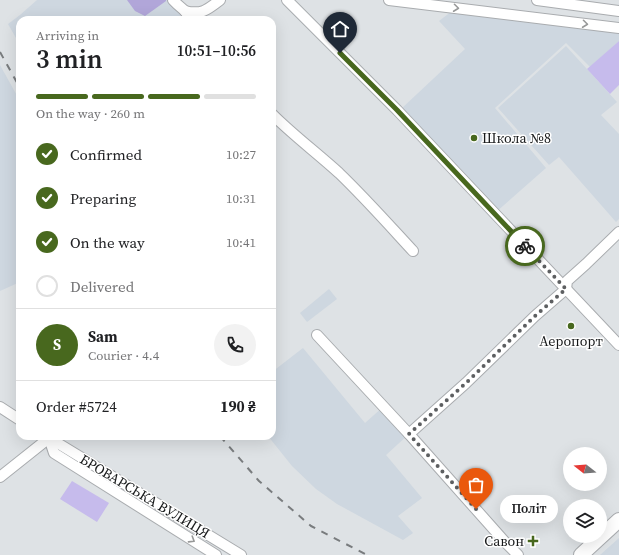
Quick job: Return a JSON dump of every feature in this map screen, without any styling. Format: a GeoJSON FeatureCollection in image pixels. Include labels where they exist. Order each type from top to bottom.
{"type":"FeatureCollection","features":[{"type":"Feature","properties":{"kind":"highway"},"geometry":{"type":"LineString","coordinates":[[581,555],[619,520]]}},
{"type":"Feature","properties":{"kind":"highway"},"geometry":{"type":"LineString","coordinates":[[592,555],[619,530]]}},
{"type":"Feature","properties":{"kind":"street"},"geometry":{"type":"LineString","coordinates":[[173,0],[188,16]]}},
{"type":"Feature","properties":{"kind":"street"},"geometry":{"type":"LineString","coordinates":[[185,11],[193,13],[204,12],[220,0]]}},
{"type":"Feature","properties":{"kind":"street"},"geometry":{"type":"LineString","coordinates":[[287,0],[397,110],[619,345]]}},
{"type":"Feature","properties":{"kind":"street"},"geometry":{"type":"LineString","coordinates":[[389,0],[617,28],[619,10],[537,0]]}},
{"type":"Feature","properties":{"kind":"street"},"geometry":{"type":"LineString","coordinates":[[276,118],[339,174],[386,221],[413,251]]}},
{"type":"Feature","properties":{"kind":"street"},"geometry":{"type":"LineString","coordinates":[[409,434],[466,383],[535,316],[566,289],[568,282],[619,232]]}},
{"type":"Feature","properties":{"kind":"street"},"geometry":{"type":"LineString","coordinates":[[317,335],[518,555]]}},
{"type":"Feature","properties":{"kind":"street"},"geometry":{"type":"LineString","coordinates":[[0,407],[16,417]]}},
{"type":"Feature","properties":{"kind":"street"},"geometry":{"type":"LineString","coordinates":[[0,477],[44,440]]}},
{"type":"Feature","properties":{"kind":"street","name":"БРОВАРСЬКА ВУЛИЦЯ"},"geometry":{"type":"LineString","coordinates":[[49,440],[54,453],[216,555]]}},
{"type":"Feature","properties":{"kind":"street","name":"БРОВАРСЬКА ВУЛИЦЯ"},"geometry":{"type":"LineString","coordinates":[[53,440],[241,555]]}},
{"type":"Feature","properties":{"kind":"shaded area"},"geometry":{"type":"Polygon","coordinates":[[[37,0],[170,0],[181,16],[19,16],[37,0]]]}},
{"type":"Feature","properties":{"kind":"shaded area"},"geometry":{"type":"Polygon","coordinates":[[[127,0],[166,1],[145,16],[135,11],[127,0]]]}},
{"type":"Feature","properties":{"kind":"shaded area","name":"Школа №8"},"geometry":{"type":"Polygon","coordinates":[[[452,11],[619,32],[619,41],[590,67],[566,43],[495,108],[546,168],[495,213],[401,109],[465,49],[439,21],[452,11]]]}},
{"type":"Feature","properties":{"kind":"shaded area"},"geometry":{"type":"Polygon","coordinates":[[[16,18],[16,38],[8,24],[16,18]]]}},
{"type":"Feature","properties":{"kind":"shaded area"},"geometry":{"type":"Polygon","coordinates":[[[619,41],[619,85],[610,94],[587,69],[619,41]]]}},
{"type":"Feature","properties":{"kind":"shaded area"},"geometry":{"type":"Polygon","coordinates":[[[566,46],[617,102],[601,115],[619,134],[619,219],[616,222],[559,157],[549,165],[498,108],[566,46]]]}},
{"type":"Feature","properties":{"kind":"shaded area"},"geometry":{"type":"Polygon","coordinates":[[[0,65],[16,94],[16,284],[0,291],[0,65]]]}},
{"type":"Feature","properties":{"kind":"shaded area"},"geometry":{"type":"Polygon","coordinates":[[[329,289],[337,299],[307,322],[300,313],[329,289]]]}},
{"type":"Feature","properties":{"kind":"shaded area"},"geometry":{"type":"Polygon","coordinates":[[[303,348],[365,423],[383,407],[409,434],[386,455],[422,498],[398,516],[413,533],[403,540],[337,504],[316,489],[292,466],[271,440],[276,440],[276,369],[303,348]]]}},
{"type":"Feature","properties":{"kind":"shaded area"},"geometry":{"type":"Polygon","coordinates":[[[72,481],[109,503],[97,522],[60,499],[72,481]]]}},
{"type":"Feature","properties":{"kind":"shaded area"},"geometry":{"type":"Polygon","coordinates":[[[619,538],[619,555],[600,555],[619,538]]]}},
{"type":"Feature","properties":{"kind":"railway"},"geometry":{"type":"LineString","coordinates":[[0,52],[16,81]]}},
{"type":"Feature","properties":{"kind":"railway"},"geometry":{"type":"LineString","coordinates":[[223,440],[259,481],[311,526],[367,555]]}},
{"type":"Feature","properties":{"kind":"way so far"},"geometry":{"type":"LineString","coordinates":[[476,509],[409,434],[466,383],[535,316],[566,289],[525,246]]}},
{"type":"Feature","properties":{"kind":"place","name":"Школа №8"},"geometry":{"type":"Point","coordinates":[474,138]}},
{"type":"Feature","properties":{"kind":"place","name":"Аеропорт"},"geometry":{"type":"Point","coordinates":[571,326]}},
{"type":"Feature","properties":{"kind":"place","name":"Політ"},"geometry":{"type":"Point","coordinates":[476,509]}},
{"type":"Feature","properties":{"kind":"place","name":"Савон"},"geometry":{"type":"Point","coordinates":[533,541]}},
{"type":"Feature","properties":{"kind":"route"},"geometry":{"type":"LineString","coordinates":[[340,53],[397,110],[525,246]]}}]}
